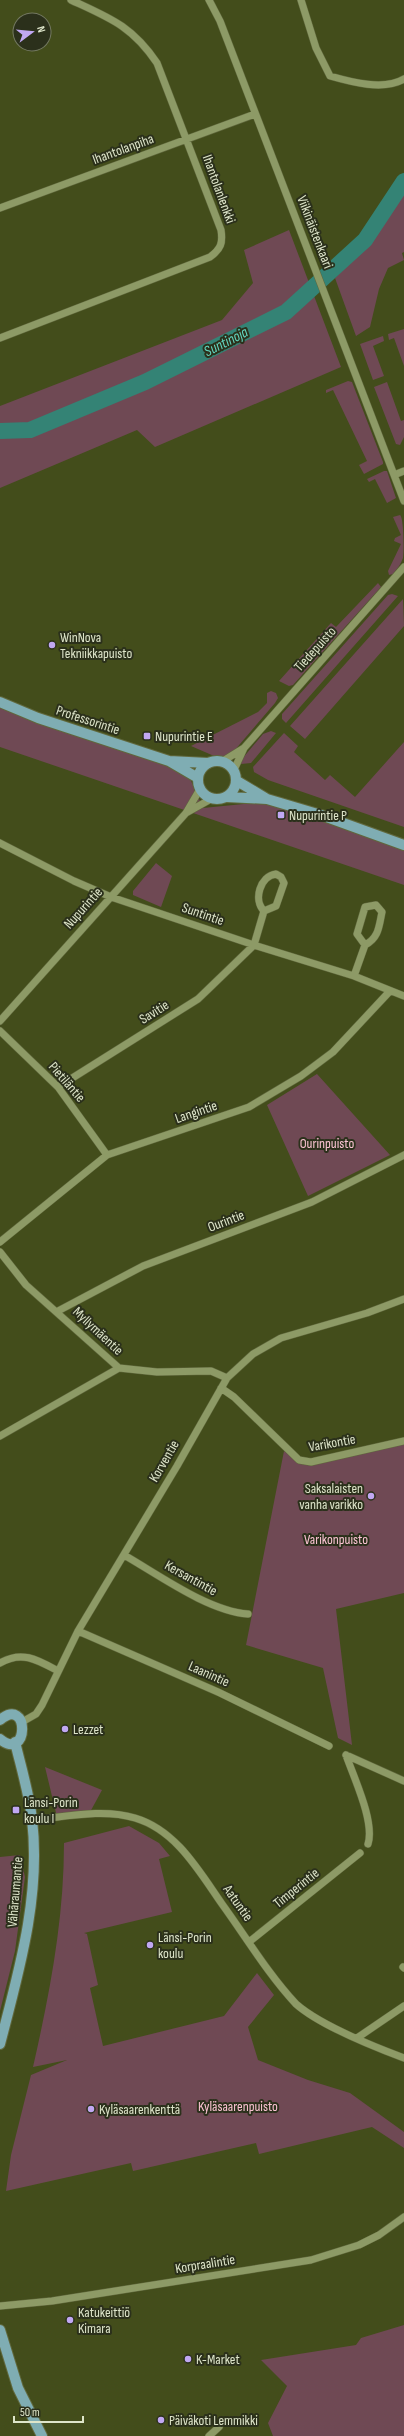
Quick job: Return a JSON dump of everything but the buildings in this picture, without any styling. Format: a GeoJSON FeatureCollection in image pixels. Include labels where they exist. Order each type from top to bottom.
{"type":"FeatureCollection","features":[{"type":"Feature","properties":{"kind":"main road","name":"Professorintie"},"geometry":{"type":"LineString","coordinates":[[0,702],[38,718],[169,761],[198,778]]}},
{"type":"Feature","properties":{"kind":"main road","name":"Professorintie"},"geometry":{"type":"LineString","coordinates":[[169,761],[208,763]]}},
{"type":"Feature","properties":{"kind":"main road"},"geometry":{"type":"LineString","coordinates":[[227,797],[234,790],[237,781],[234,770],[223,761],[208,763],[201,769],[198,778],[200,789],[211,799],[219,800],[227,797],[267,799],[321,815],[404,845]]}},
{"type":"Feature","properties":{"kind":"main road"},"geometry":{"type":"LineString","coordinates":[[237,781],[267,799]]}},
{"type":"Feature","properties":{"kind":"main road"},"geometry":{"type":"LineString","coordinates":[[0,1738],[5,1742],[15,1742],[23,1734],[22,1722],[14,1716],[1,1716]]}},
{"type":"Feature","properties":{"kind":"main road","name":"Vähäraumantie"},"geometry":{"type":"LineString","coordinates":[[0,2044],[22,1966],[33,1886],[32,1820],[15,1742]]}},
{"type":"Feature","properties":{"kind":"main road"},"geometry":{"type":"LineString","coordinates":[[0,2330],[18,2388],[42,2436]]}},
{"type":"Feature","properties":{"kind":"street","name":"Ihantolanlenkki"},"geometry":{"type":"LineString","coordinates":[[0,338],[210,257],[218,251],[222,241],[221,230],[157,63],[144,43],[127,28],[71,0]]}},
{"type":"Feature","properties":{"kind":"street","name":"Viikinäistenkaari"},"geometry":{"type":"LineString","coordinates":[[209,0],[220,20],[394,475]]}},
{"type":"Feature","properties":{"kind":"street"},"geometry":{"type":"LineString","coordinates":[[301,0],[316,48],[330,76],[373,84],[393,84],[404,79]]}},
{"type":"Feature","properties":{"kind":"street","name":"Ihantolanpiha"},"geometry":{"type":"LineString","coordinates":[[0,208],[255,114]]}},
{"type":"Feature","properties":{"kind":"street"},"geometry":{"type":"LineString","coordinates":[[404,471],[394,475],[404,501]]}},
{"type":"Feature","properties":{"kind":"street","name":"Tiedepuisto"},"geometry":{"type":"LineString","coordinates":[[223,761],[244,748],[404,567]]}},
{"type":"Feature","properties":{"kind":"street","name":"Tiedepuisto"},"geometry":{"type":"LineString","coordinates":[[234,770],[244,748]]}},
{"type":"Feature","properties":{"kind":"street","name":"Nupurintie"},"geometry":{"type":"LineString","coordinates":[[0,1022],[186,813],[200,789]]}},
{"type":"Feature","properties":{"kind":"street","name":"Nupurintie"},"geometry":{"type":"LineString","coordinates":[[186,813],[211,799]]}},
{"type":"Feature","properties":{"kind":"street","name":"Suntintie"},"geometry":{"type":"LineString","coordinates":[[0,843],[74,881],[112,896],[254,946],[354,976],[404,996]]}},
{"type":"Feature","properties":{"kind":"street"},"geometry":{"type":"LineString","coordinates":[[276,874],[282,877],[284,883],[276,906],[264,911],[259,906],[258,901],[263,882],[266,877],[276,874]]}},
{"type":"Feature","properties":{"kind":"street"},"geometry":{"type":"LineString","coordinates":[[354,976],[365,945],[372,941],[377,935],[382,912],[376,905],[365,907],[357,934],[365,945]]}},
{"type":"Feature","properties":{"kind":"street"},"geometry":{"type":"LineString","coordinates":[[254,946],[264,911]]}},
{"type":"Feature","properties":{"kind":"street","name":"Savitie"},"geometry":{"type":"LineString","coordinates":[[58,1087],[198,999],[254,946]]}},
{"type":"Feature","properties":{"kind":"street","name":"Langintie"},"geometry":{"type":"LineString","coordinates":[[0,1242],[107,1155],[249,1107],[301,1076],[333,1052],[390,991]]}},
{"type":"Feature","properties":{"kind":"street","name":"Pietiläntie"},"geometry":{"type":"LineString","coordinates":[[0,1031],[58,1087],[107,1155]]}},
{"type":"Feature","properties":{"kind":"street","name":"Ourintie"},"geometry":{"type":"LineString","coordinates":[[58,1311],[144,1266],[312,1202],[404,1155]]}},
{"type":"Feature","properties":{"kind":"street","name":"Myllymäentie"},"geometry":{"type":"LineString","coordinates":[[0,1252],[26,1285],[58,1311],[119,1368],[157,1372],[211,1371],[227,1378]]}},
{"type":"Feature","properties":{"kind":"street","name":"Korventie"},"geometry":{"type":"LineString","coordinates":[[22,1722],[36,1714],[78,1631],[227,1378],[253,1354],[281,1338],[367,1314],[404,1299]]}},
{"type":"Feature","properties":{"kind":"street"},"geometry":{"type":"LineString","coordinates":[[0,1436],[119,1368]]}},
{"type":"Feature","properties":{"kind":"street","name":"Varikontie"},"geometry":{"type":"LineString","coordinates":[[221,1388],[234,1397],[299,1460],[311,1462],[404,1441]]}},
{"type":"Feature","properties":{"kind":"street","name":"Kersantintie"},"geometry":{"type":"LineString","coordinates":[[124,1555],[212,1605],[230,1613],[248,1614]]}},
{"type":"Feature","properties":{"kind":"street","name":"Laanintie"},"geometry":{"type":"LineString","coordinates":[[78,1631],[218,1692],[328,1746]]}},
{"type":"Feature","properties":{"kind":"street"},"geometry":{"type":"LineString","coordinates":[[0,1663],[14,1656],[30,1656],[58,1671]]}},
{"type":"Feature","properties":{"kind":"street"},"geometry":{"type":"LineString","coordinates":[[368,1844],[370,1837],[368,1822],[346,1756],[404,1781]]}},
{"type":"Feature","properties":{"kind":"street","name":"Aatuntie"},"geometry":{"type":"LineString","coordinates":[[32,1820],[107,1814],[134,1818],[147,1822],[161,1831],[186,1854],[249,1942],[299,2007],[357,2038],[404,2058]]}},
{"type":"Feature","properties":{"kind":"street","name":"Timperintie"},"geometry":{"type":"LineString","coordinates":[[249,1942],[360,1854]]}},
{"type":"Feature","properties":{"kind":"street"},"geometry":{"type":"LineString","coordinates":[[357,2038],[404,2006]]}},
{"type":"Feature","properties":{"kind":"street","name":"Korpraalintie"},"geometry":{"type":"LineString","coordinates":[[0,2306],[52,2301],[311,2260],[359,2246],[404,2217]]}},
{"type":"Feature","properties":{"kind":"street"},"geometry":{"type":"LineString","coordinates":[[209,2436],[219,2427]]}},
{"type":"Feature","properties":{"kind":"green space"},"geometry":{"type":"Polygon","coordinates":[[[404,192],[404,252],[402,253],[404,260],[388,268],[379,289],[370,327],[356,336],[335,278],[370,242],[404,192]]]}},
{"type":"Feature","properties":{"kind":"green space"},"geometry":{"type":"Polygon","coordinates":[[[289,230],[341,367],[155,447],[137,430],[0,488],[0,406],[222,320],[253,283],[244,250],[289,230]]]}},
{"type":"Feature","properties":{"kind":"green space"},"geometry":{"type":"Polygon","coordinates":[[[404,329],[404,366],[394,338],[389,340],[388,334],[404,329]]]}},
{"type":"Feature","properties":{"kind":"green space"},"geometry":{"type":"Polygon","coordinates":[[[383,336],[384,341],[373,346],[384,376],[373,380],[360,344],[383,336]]]}},
{"type":"Feature","properties":{"kind":"green space"},"geometry":{"type":"Polygon","coordinates":[[[348,381],[352,382],[383,462],[383,464],[364,474],[359,465],[367,461],[333,390],[326,393],[326,390],[348,381]]]}},
{"type":"Feature","properties":{"kind":"green space"},"geometry":{"type":"Polygon","coordinates":[[[387,382],[401,421],[404,420],[404,437],[400,445],[396,444],[374,387],[387,382]]]}},
{"type":"Feature","properties":{"kind":"green space"},"geometry":{"type":"Polygon","coordinates":[[[387,471],[396,498],[387,503],[375,479],[369,482],[367,479],[387,471]]]}},
{"type":"Feature","properties":{"kind":"green space"},"geometry":{"type":"Polygon","coordinates":[[[400,515],[404,542],[403,558],[393,574],[389,575],[388,571],[401,544],[394,541],[395,538],[401,535],[393,517],[400,515]]]}},
{"type":"Feature","properties":{"kind":"green space"},"geometry":{"type":"Polygon","coordinates":[[[378,583],[381,587],[293,685],[289,686],[279,681],[331,623],[336,627],[378,583]]]}},
{"type":"Feature","properties":{"kind":"green space"},"geometry":{"type":"Polygon","coordinates":[[[392,594],[398,596],[286,723],[282,719],[282,714],[388,595],[392,594]]]}},
{"type":"Feature","properties":{"kind":"green space"},"geometry":{"type":"Polygon","coordinates":[[[403,599],[404,626],[305,739],[290,726],[403,599]]]}},
{"type":"Feature","properties":{"kind":"green space"},"geometry":{"type":"Polygon","coordinates":[[[271,691],[276,693],[278,698],[275,703],[228,758],[221,759],[191,746],[258,712],[267,703],[267,693],[271,691]]]}},
{"type":"Feature","properties":{"kind":"green space"},"geometry":{"type":"Polygon","coordinates":[[[0,699],[27,713],[188,774],[203,808],[273,801],[404,847],[404,885],[0,747],[0,699]]]}},
{"type":"Feature","properties":{"kind":"green space"},"geometry":{"type":"Polygon","coordinates":[[[271,731],[276,733],[251,763],[241,764],[242,759],[263,734],[271,731]]]}},
{"type":"Feature","properties":{"kind":"green space"},"geometry":{"type":"Polygon","coordinates":[[[284,733],[298,746],[294,752],[325,780],[330,775],[355,797],[404,742],[404,827],[268,780],[254,772],[253,767],[284,733]]]}},
{"type":"Feature","properties":{"kind":"green space"},"geometry":{"type":"Polygon","coordinates":[[[156,863],[172,876],[161,907],[133,895],[133,891],[156,863]]]}},
{"type":"Feature","properties":{"kind":"green space","name":"Ourinpuisto"},"geometry":{"type":"Polygon","coordinates":[[[317,1074],[390,1155],[308,1196],[267,1105],[317,1074]]]}},
{"type":"Feature","properties":{"kind":"green space","name":"Varikonpuisto"},"geometry":{"type":"Polygon","coordinates":[[[404,1444],[404,1593],[336,1609],[352,1745],[338,1738],[323,1668],[246,1645],[284,1451],[304,1465],[321,1463],[404,1444]]]}},
{"type":"Feature","properties":{"kind":"green space"},"geometry":{"type":"Polygon","coordinates":[[[45,1767],[102,1790],[89,1814],[57,1817],[45,1767]]]}},
{"type":"Feature","properties":{"kind":"green space","name":"Kyläsaarenpuisto"},"geometry":{"type":"Polygon","coordinates":[[[129,1826],[159,1843],[170,1856],[159,1859],[172,1912],[84,1933],[87,1934],[98,1985],[90,1988],[103,2046],[224,2016],[257,1973],[274,1995],[248,2027],[258,2060],[308,2080],[350,2093],[404,2132],[404,2148],[372,2127],[259,2154],[256,2143],[133,2171],[131,2163],[6,2191],[11,2155],[31,2075],[67,2060],[33,2067],[45,2011],[59,1927],[62,1900],[64,1843],[129,1826]]]}},
{"type":"Feature","properties":{"kind":"green space"},"geometry":{"type":"Polygon","coordinates":[[[20,1855],[25,1877],[15,1951],[0,2011],[0,1857],[20,1855]]]}},
{"type":"Feature","properties":{"kind":"green space"},"geometry":{"type":"Polygon","coordinates":[[[404,2325],[404,2436],[273,2436],[268,2423],[287,2386],[261,2360],[356,2345],[361,2338],[404,2325]]]}},
{"type":"Feature","properties":{"kind":"waterway","name":"Suntinoja"},"geometry":{"type":"LineString","coordinates":[[0,431],[30,430],[145,382],[286,312],[365,240],[404,181]]}},
{"type":"Feature","properties":{"kind":"place","name":"WinNova Tekniikkapuisto"},"geometry":{"type":"Point","coordinates":[52,645]}},
{"type":"Feature","properties":{"kind":"place","name":"Nupurintie E"},"geometry":{"type":"Point","coordinates":[147,736]}},
{"type":"Feature","properties":{"kind":"place","name":"Nupurintie P"},"geometry":{"type":"Point","coordinates":[281,815]}},
{"type":"Feature","properties":{"kind":"place","name":"Saksalaisten vanha varikko"},"geometry":{"type":"Point","coordinates":[371,1496]}},
{"type":"Feature","properties":{"kind":"place","name":"Lezzet"},"geometry":{"type":"Point","coordinates":[65,1729]}},
{"type":"Feature","properties":{"kind":"place","name":"Länsi-Porin koulu I"},"geometry":{"type":"Point","coordinates":[16,1810]}},
{"type":"Feature","properties":{"kind":"place","name":"Länsi-Porin koulu"},"geometry":{"type":"Point","coordinates":[150,1945]}},
{"type":"Feature","properties":{"kind":"place","name":"Kyläsaarenkenttä"},"geometry":{"type":"Point","coordinates":[91,2109]}},
{"type":"Feature","properties":{"kind":"place","name":"Katukeittiö Kimara"},"geometry":{"type":"Point","coordinates":[70,2320]}},
{"type":"Feature","properties":{"kind":"place","name":"K-Market"},"geometry":{"type":"Point","coordinates":[188,2359]}},
{"type":"Feature","properties":{"kind":"place","name":"Päiväkoti Lemmikki"},"geometry":{"type":"Point","coordinates":[161,2420]}}]}
